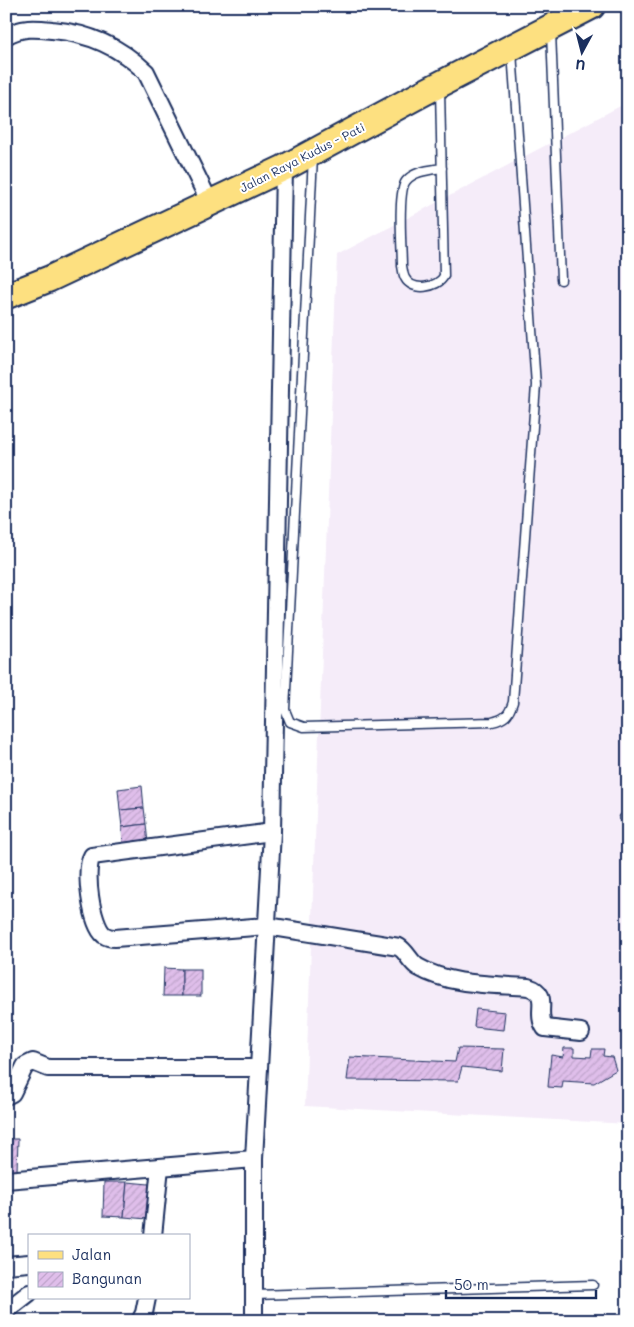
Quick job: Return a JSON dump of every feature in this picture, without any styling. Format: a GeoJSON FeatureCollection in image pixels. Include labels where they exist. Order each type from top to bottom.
{"type":"FeatureCollection","features":[{"type":"Feature","properties":{"kind":"main road","name":"Jalan Raya Kudus - Pati"},"geometry":{"type":"LineString","coordinates":[[6,296],[49,279],[284,168],[440,84],[592,6]]}},
{"type":"Feature","properties":{"kind":"street"},"geometry":{"type":"LineString","coordinates":[[6,36],[15,31],[30,28],[70,32],[104,43],[133,59],[146,72],[210,203]]}},
{"type":"Feature","properties":{"kind":"street"},"geometry":{"type":"LineString","coordinates":[[254,1321],[254,1159],[272,832],[284,168]]}},
{"type":"Feature","properties":{"kind":"street"},"geometry":{"type":"LineString","coordinates":[[272,832],[94,855],[90,858],[88,870],[93,917],[107,937],[115,938],[267,926],[399,948],[406,951],[416,966],[440,977],[458,981],[528,987],[538,990],[541,994],[541,1023],[545,1028],[581,1032]]}},
{"type":"Feature","properties":{"kind":"street"},"geometry":{"type":"LineString","coordinates":[[6,1096],[12,1093],[25,1066],[34,1062],[48,1068],[259,1068]]}},
{"type":"Feature","properties":{"kind":"street"},"geometry":{"type":"LineString","coordinates":[[6,1180],[254,1159]]}},
{"type":"Feature","properties":{"kind":"street"},"geometry":{"type":"LineString","coordinates":[[153,1234],[160,1167]]}},
{"type":"Feature","properties":{"kind":"street"},"geometry":{"type":"LineString","coordinates":[[6,1265],[28,1263]]}},
{"type":"Feature","properties":{"kind":"street"},"geometry":{"type":"LineString","coordinates":[[6,1311],[28,1294]]}},
{"type":"Feature","properties":{"kind":"street"},"geometry":{"type":"LineString","coordinates":[[140,1321],[147,1300]]}},
{"type":"Feature","properties":{"kind":"lane"},"geometry":{"type":"LineString","coordinates":[[551,27],[561,280]]}},
{"type":"Feature","properties":{"kind":"lane"},"geometry":{"type":"LineString","coordinates":[[314,152],[285,710],[290,722],[304,727],[492,722],[504,720],[510,712],[513,702],[536,386],[512,47]]}},
{"type":"Feature","properties":{"kind":"lane"},"geometry":{"type":"LineString","coordinates":[[440,84],[442,168],[444,276],[441,282],[435,285],[416,286],[404,278],[402,266],[401,193],[406,182],[414,175],[425,170],[442,168]]}},
{"type":"Feature","properties":{"kind":"lane"},"geometry":{"type":"LineString","coordinates":[[254,1295],[594,1285]]}},
{"type":"Feature","properties":{"kind":"shaded area"},"geometry":{"type":"Polygon","coordinates":[[[628,102],[628,1124],[305,1106],[337,255],[628,102]]]}},
{"type":"Feature","properties":{"kind":"building"},"geometry":{"type":"Polygon","coordinates":[[[142,786],[144,808],[120,810],[118,789],[142,786]]]}},
{"type":"Feature","properties":{"kind":"building"},"geometry":{"type":"Polygon","coordinates":[[[144,808],[146,824],[122,827],[120,810],[144,808]]]}},
{"type":"Feature","properties":{"kind":"building"},"geometry":{"type":"Polygon","coordinates":[[[146,824],[148,844],[123,846],[122,827],[146,824]]]}},
{"type":"Feature","properties":{"kind":"building"},"geometry":{"type":"Polygon","coordinates":[[[164,968],[182,969],[182,996],[163,996],[164,968]]]}},
{"type":"Feature","properties":{"kind":"building"},"geometry":{"type":"Polygon","coordinates":[[[182,969],[201,969],[201,996],[182,996],[182,969]]]}},
{"type":"Feature","properties":{"kind":"building"},"geometry":{"type":"Polygon","coordinates":[[[476,1009],[505,1012],[503,1030],[474,1027],[476,1009]]]}},
{"type":"Feature","properties":{"kind":"building"},"geometry":{"type":"Polygon","coordinates":[[[458,1048],[504,1049],[502,1071],[462,1067],[458,1081],[347,1080],[350,1057],[455,1062],[458,1048]]]}},
{"type":"Feature","properties":{"kind":"building"},"geometry":{"type":"Polygon","coordinates":[[[564,1048],[574,1048],[574,1056],[591,1057],[592,1049],[604,1049],[603,1056],[612,1057],[616,1070],[594,1083],[563,1081],[562,1088],[548,1087],[551,1055],[563,1057],[564,1048]]]}},
{"type":"Feature","properties":{"kind":"building"},"geometry":{"type":"Polygon","coordinates":[[[6,1139],[18,1139],[17,1171],[6,1171],[6,1139]]]}},
{"type":"Feature","properties":{"kind":"building"},"geometry":{"type":"Polygon","coordinates":[[[104,1182],[127,1182],[124,1217],[103,1216],[104,1182]]]}},
{"type":"Feature","properties":{"kind":"building"},"geometry":{"type":"Polygon","coordinates":[[[127,1182],[149,1184],[147,1219],[124,1217],[127,1182]]]}}]}
